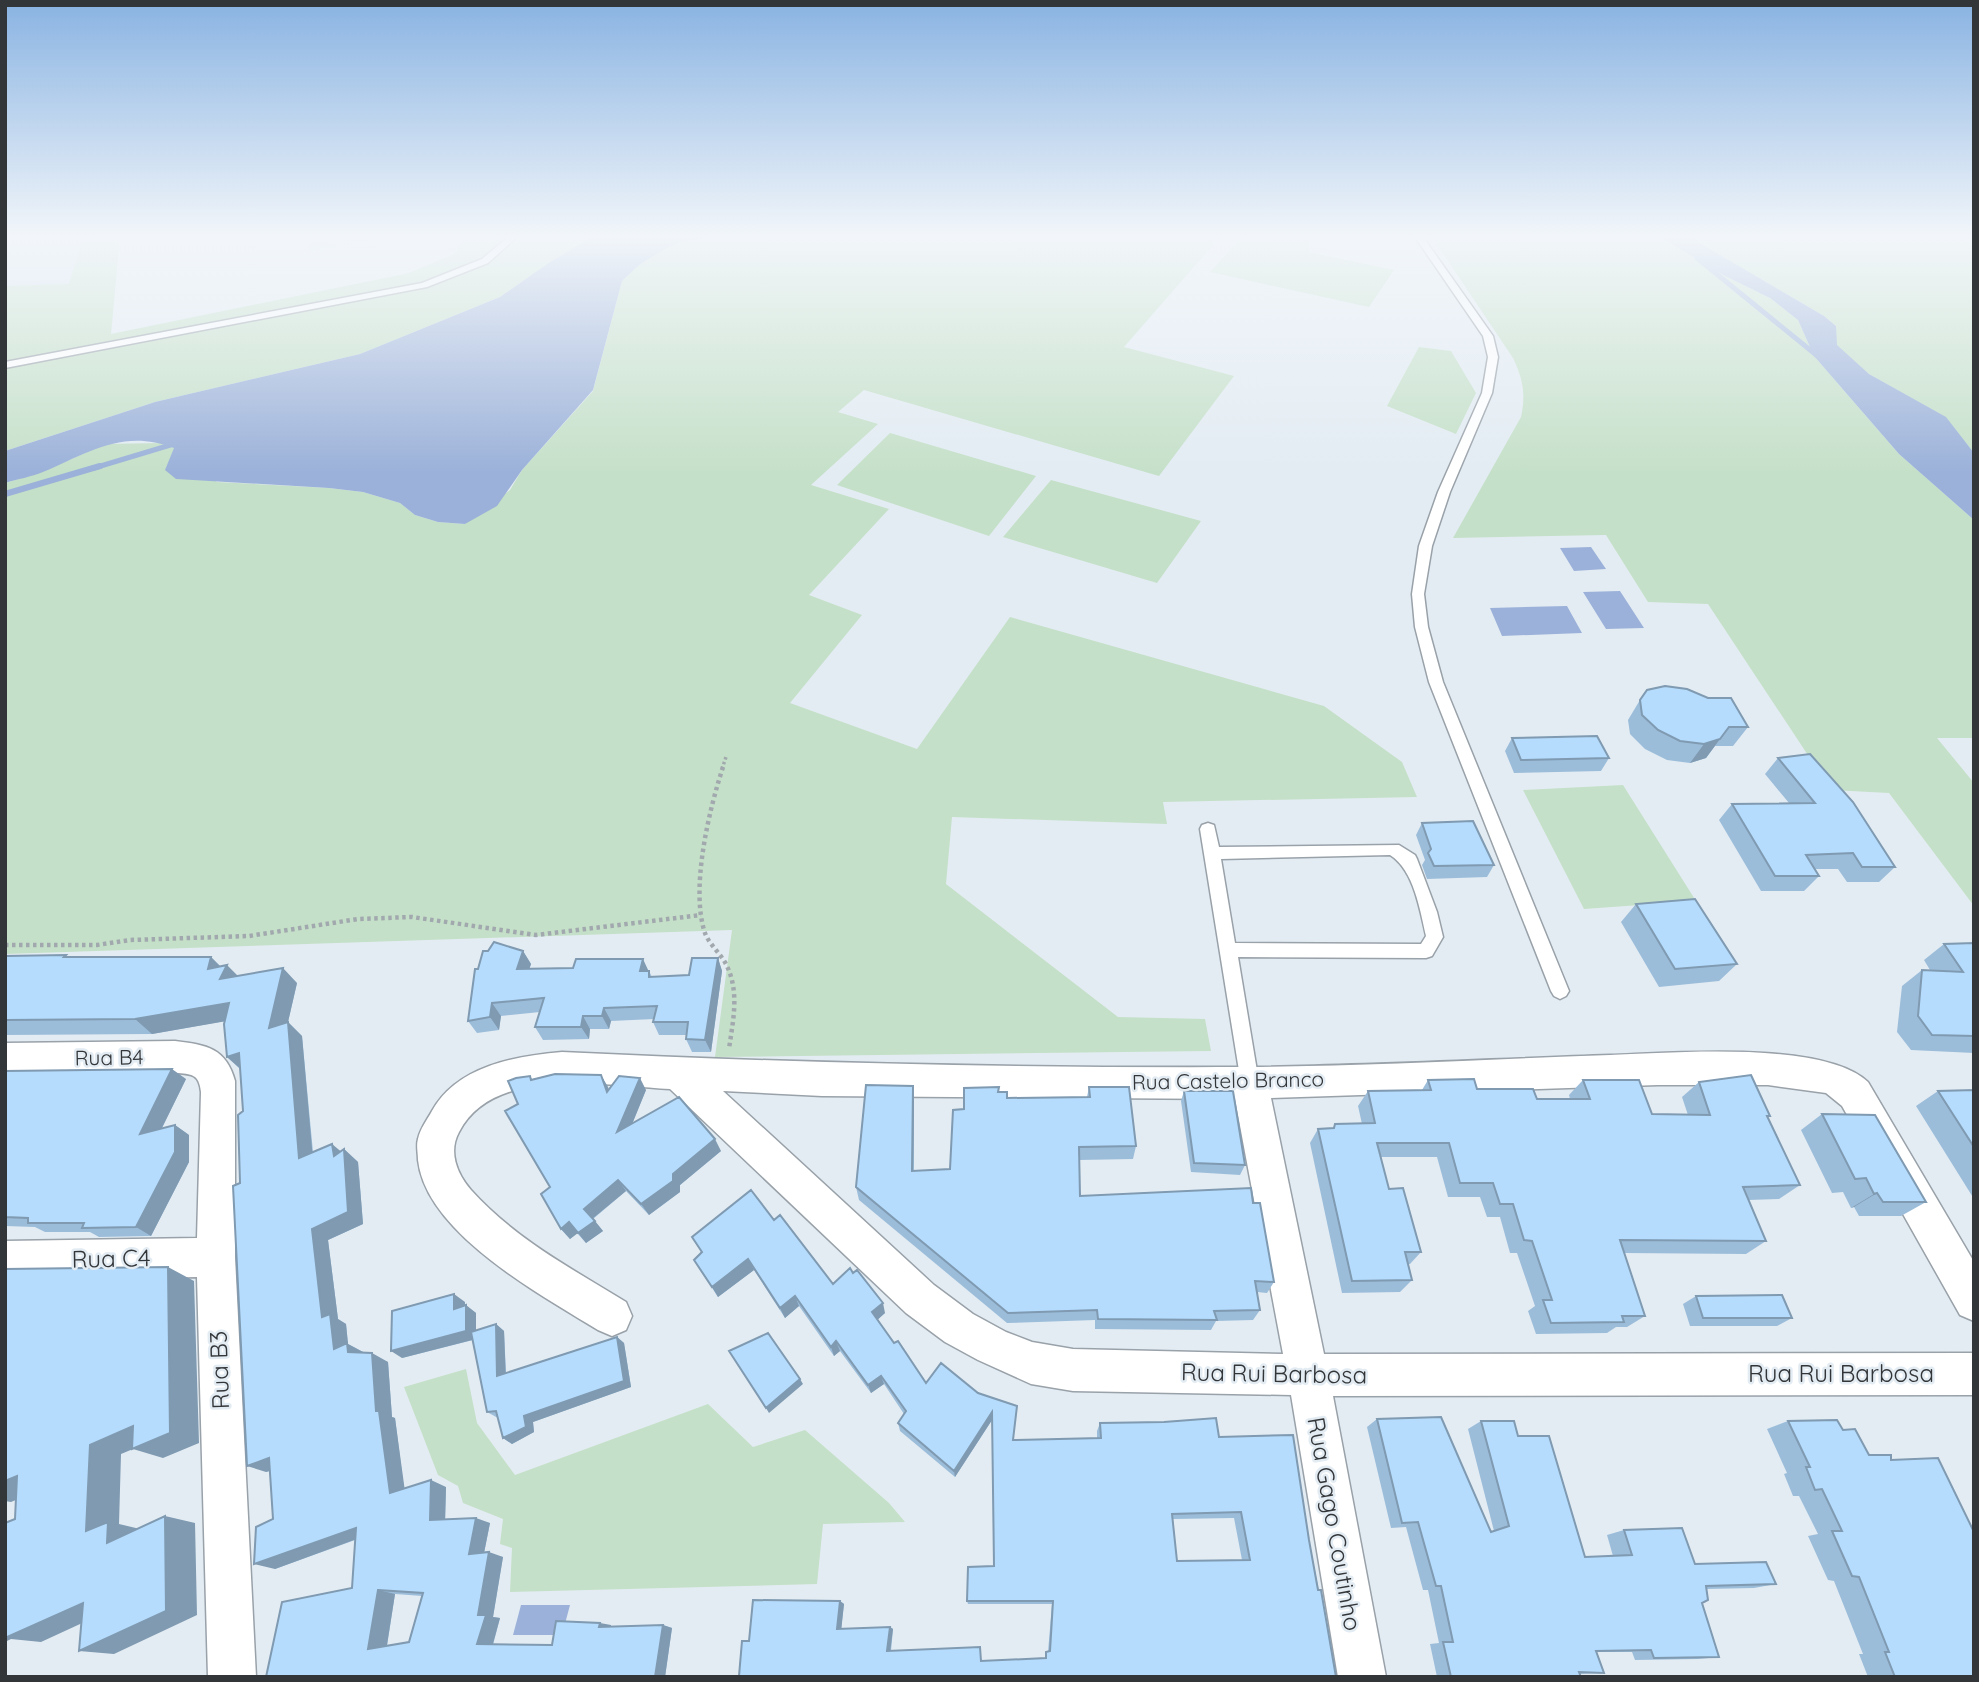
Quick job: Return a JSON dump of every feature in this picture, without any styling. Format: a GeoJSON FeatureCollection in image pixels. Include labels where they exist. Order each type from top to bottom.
{"type":"FeatureCollection","features":[{"type":"Feature","properties":{"kind":"street","name":"Rua B4"},"geometry":{"type":"LineString","coordinates":[[5,1059],[176,1057],[212,1064]]}},
{"type":"Feature","properties":{"kind":"street","name":"Rua B3"},"geometry":{"type":"LineString","coordinates":[[212,1064],[217,1072],[219,1093],[216,1257],[232,1677]]}},
{"type":"Feature","properties":{"kind":"street","name":"Rua Castelo Branco"},"geometry":{"type":"LineString","coordinates":[[612,1316],[508,1250],[467,1214],[445,1187],[436,1168],[435,1145],[438,1131],[447,1115],[465,1096],[489,1080],[529,1070],[610,1069],[721,1077],[1250,1083],[1672,1069],[1800,1072],[1846,1084],[1873,1121],[1974,1301]]}},
{"type":"Feature","properties":{"kind":"street","name":"Rua Rui Barbosa"},"geometry":{"type":"LineString","coordinates":[[680,1075],[920,1299],[959,1328],[1031,1363],[1073,1370],[1308,1375],[1974,1374]]}},
{"type":"Feature","properties":{"kind":"street","name":"Rua Gago Coutinho"},"geometry":{"type":"LineString","coordinates":[[1250,1083],[1308,1375],[1362,1677]]}},
{"type":"Feature","properties":{"kind":"street","name":"Rua C4"},"geometry":{"type":"LineString","coordinates":[[5,1261],[216,1257]]}},
{"type":"Feature","properties":{"kind":"lane"},"geometry":{"type":"LineString","coordinates":[[5,365],[264,315]]}},
{"type":"Feature","properties":{"kind":"lane"},"geometry":{"type":"LineString","coordinates":[[1474,315],[1488,336],[1494,359],[1487,393],[1421,558],[1418,594],[1422,634],[1436,682],[1560,991]]}},
{"type":"Feature","properties":{"kind":"lane"},"geometry":{"type":"LineString","coordinates":[[1208,829],[1250,1083]]}},
{"type":"Feature","properties":{"kind":"lane"},"geometry":{"type":"LineString","coordinates":[[1212,853],[1393,849],[1409,859],[1429,912],[1435,937],[1426,951],[1228,950]]}},
{"type":"Feature","properties":{"kind":"path"},"geometry":{"type":"LineString","coordinates":[[721,1077],[736,1016],[736,994],[732,976],[706,934],[701,915],[704,840],[717,780],[726,757]]}},
{"type":"Feature","properties":{"kind":"path"},"geometry":{"type":"LineString","coordinates":[[5,945],[97,945],[130,940],[249,936],[358,919],[412,917],[536,935],[701,915]]}},
{"type":"Feature","properties":{"kind":"green space"},"geometry":{"type":"Polygon","coordinates":[[[5,315],[113,315],[111,334],[201,315],[455,315],[360,354],[155,402],[5,451],[5,315]]]}},
{"type":"Feature","properties":{"kind":"green space"},"geometry":{"type":"Polygon","coordinates":[[[613,315],[1151,315],[1124,347],[1234,376],[1159,476],[864,390],[838,412],[878,424],[811,485],[889,509],[809,595],[862,615],[790,703],[917,749],[1010,617],[1324,706],[1402,762],[1417,797],[1163,802],[1167,824],[952,817],[946,884],[1118,1017],[1205,1019],[1211,1051],[715,1057],[732,930],[5,954],[5,483],[42,472],[105,444],[162,443],[175,448],[217,482],[363,492],[400,503],[415,515],[438,522],[465,524],[510,490],[522,470],[593,391],[613,315]]]}},
{"type":"Feature","properties":{"kind":"green space"},"geometry":{"type":"Polygon","coordinates":[[[1485,315],[1792,315],[1798,320],[1814,356],[1899,454],[1974,520],[1974,738],[1937,738],[1974,783],[1974,906],[1889,793],[1831,790],[1708,604],[1648,602],[1606,535],[1453,538],[1521,417],[1523,394],[1513,358],[1485,315]]]}},
{"type":"Feature","properties":{"kind":"green space"},"geometry":{"type":"Polygon","coordinates":[[[1974,315],[1974,453],[1945,417],[1869,374],[1836,345],[1836,326],[1824,316],[1974,315]]]}},
{"type":"Feature","properties":{"kind":"green space"},"geometry":{"type":"Polygon","coordinates":[[[1419,347],[1451,351],[1476,393],[1456,434],[1387,406],[1419,347]]]}},
{"type":"Feature","properties":{"kind":"green space"},"geometry":{"type":"Polygon","coordinates":[[[890,433],[1036,476],[989,536],[837,485],[890,433]]]}},
{"type":"Feature","properties":{"kind":"green space"},"geometry":{"type":"Polygon","coordinates":[[[1051,480],[1201,521],[1157,583],[1003,537],[1051,480]]]}},
{"type":"Feature","properties":{"kind":"green space"},"geometry":{"type":"Polygon","coordinates":[[[1623,785],[1696,901],[1584,909],[1523,790],[1623,785]]]}},
{"type":"Feature","properties":{"kind":"green space"},"geometry":{"type":"Polygon","coordinates":[[[466,1369],[477,1423],[515,1475],[708,1404],[753,1447],[805,1430],[889,1503],[905,1522],[823,1524],[817,1584],[510,1592],[512,1548],[500,1544],[503,1519],[463,1503],[458,1486],[438,1475],[404,1387],[466,1369]]]}},
{"type":"Feature","properties":{"kind":"water"},"geometry":{"type":"Polygon","coordinates":[[[455,315],[613,315],[593,390],[522,470],[497,506],[465,524],[438,522],[415,515],[400,503],[363,492],[176,479],[165,470],[174,448],[138,441],[106,445],[38,474],[5,483],[5,451],[155,402],[360,354],[455,315]]]}},
{"type":"Feature","properties":{"kind":"water"},"geometry":{"type":"Polygon","coordinates":[[[1792,315],[1824,316],[1836,326],[1837,345],[1869,374],[1946,417],[1974,453],[1974,520],[1899,454],[1814,356],[1798,320],[1792,315]]]}},
{"type":"Feature","properties":{"kind":"water"},"geometry":{"type":"Polygon","coordinates":[[[1591,547],[1606,569],[1574,571],[1560,548],[1591,547]]]}},
{"type":"Feature","properties":{"kind":"water"},"geometry":{"type":"Polygon","coordinates":[[[1620,591],[1644,628],[1606,629],[1583,592],[1620,591]]]}},
{"type":"Feature","properties":{"kind":"water"},"geometry":{"type":"Polygon","coordinates":[[[1567,606],[1582,633],[1502,636],[1490,608],[1567,606]]]}},
{"type":"Feature","properties":{"kind":"water"},"geometry":{"type":"Polygon","coordinates":[[[521,1605],[570,1605],[562,1635],[513,1635],[521,1605]]]}},
{"type":"Feature","properties":{"kind":"building"},"geometry":{"type":"Polygon","coordinates":[[[1665,686],[1687,689],[1708,698],[1731,698],[1748,727],[1729,727],[1720,739],[1704,744],[1680,741],[1658,730],[1642,715],[1640,700],[1647,690],[1665,686]]]}},
{"type":"Feature","properties":{"kind":"building"},"geometry":{"type":"Polygon","coordinates":[[[1597,736],[1609,758],[1521,760],[1512,738],[1597,736]]]}},
{"type":"Feature","properties":{"kind":"building"},"geometry":{"type":"Polygon","coordinates":[[[1810,754],[1853,802],[1895,867],[1862,867],[1853,853],[1806,855],[1819,876],[1775,876],[1732,804],[1815,803],[1778,758],[1810,754]]]}},
{"type":"Feature","properties":{"kind":"building"},"geometry":{"type":"Polygon","coordinates":[[[1473,821],[1494,865],[1434,866],[1428,853],[1431,849],[1422,823],[1473,821]]]}},
{"type":"Feature","properties":{"kind":"building"},"geometry":{"type":"Polygon","coordinates":[[[1695,899],[1737,964],[1675,969],[1636,904],[1695,899]]]}},
{"type":"Feature","properties":{"kind":"building"},"geometry":{"type":"Polygon","coordinates":[[[494,942],[523,951],[517,969],[573,968],[576,959],[643,959],[640,971],[649,971],[649,977],[689,975],[692,958],[718,958],[705,1040],[686,1039],[688,1022],[653,1022],[657,1006],[604,1008],[602,1016],[583,1016],[581,1027],[535,1027],[544,998],[492,1003],[490,1017],[468,1021],[475,969],[478,969],[483,951],[488,951],[494,942]]]}},
{"type":"Feature","properties":{"kind":"building"},"geometry":{"type":"Polygon","coordinates":[[[1974,943],[1974,1036],[1932,1035],[1918,1016],[1922,970],[1963,972],[1944,944],[1974,943]]]}},
{"type":"Feature","properties":{"kind":"building"},"geometry":{"type":"Polygon","coordinates":[[[5,956],[211,957],[208,969],[227,965],[220,979],[283,968],[269,1028],[288,1022],[299,1158],[332,1144],[334,1156],[344,1149],[348,1212],[312,1229],[322,1317],[330,1314],[334,1349],[347,1343],[348,1352],[372,1353],[376,1411],[379,1411],[390,1493],[431,1480],[430,1520],[476,1518],[469,1554],[489,1552],[478,1615],[486,1615],[477,1644],[552,1645],[556,1621],[600,1623],[599,1627],[663,1625],[655,1677],[266,1677],[282,1602],[352,1588],[356,1528],[254,1564],[256,1527],[273,1519],[269,1458],[247,1466],[233,1186],[240,1183],[238,1115],[243,1111],[239,1053],[227,1057],[224,1024],[229,1003],[135,1019],[5,1020],[5,956]],[[378,1590],[368,1649],[409,1642],[423,1593],[378,1590]]]}},
{"type":"Feature","properties":{"kind":"building"},"geometry":{"type":"Polygon","coordinates":[[[172,1069],[140,1134],[175,1125],[175,1152],[136,1227],[82,1228],[84,1223],[28,1223],[28,1218],[5,1217],[5,1071],[172,1069]]]}},
{"type":"Feature","properties":{"kind":"building"},"geometry":{"type":"Polygon","coordinates":[[[555,1074],[601,1075],[607,1092],[619,1076],[640,1078],[617,1132],[679,1097],[715,1139],[673,1174],[673,1181],[641,1204],[618,1180],[584,1209],[595,1221],[578,1233],[569,1222],[561,1229],[541,1194],[550,1187],[505,1111],[518,1104],[508,1081],[530,1076],[531,1080],[555,1074]]]}},
{"type":"Feature","properties":{"kind":"building"},"geometry":{"type":"Polygon","coordinates":[[[1751,1075],[1800,1185],[1743,1187],[1766,1241],[1620,1240],[1645,1316],[1622,1316],[1624,1322],[1551,1323],[1543,1300],[1552,1300],[1532,1241],[1524,1240],[1513,1204],[1500,1204],[1493,1183],[1460,1183],[1449,1143],[1377,1143],[1389,1189],[1403,1188],[1421,1252],[1405,1252],[1412,1280],[1352,1281],[1318,1129],[1334,1128],[1335,1124],[1375,1123],[1368,1091],[1431,1090],[1428,1080],[1474,1079],[1477,1089],[1533,1089],[1537,1099],[1590,1099],[1583,1080],[1639,1080],[1652,1114],[1710,1115],[1699,1082],[1751,1075]]]}},
{"type":"Feature","properties":{"kind":"building"},"geometry":{"type":"Polygon","coordinates":[[[866,1085],[913,1086],[912,1171],[950,1169],[953,1110],[964,1109],[964,1088],[999,1087],[998,1092],[1007,1092],[1007,1098],[1090,1097],[1089,1087],[1129,1087],[1136,1146],[1079,1147],[1080,1196],[1251,1188],[1253,1203],[1260,1203],[1274,1282],[1255,1281],[1260,1310],[1214,1311],[1217,1320],[1098,1319],[1097,1310],[1008,1313],[856,1187],[866,1085]]]}},
{"type":"Feature","properties":{"kind":"building"},"geometry":{"type":"Polygon","coordinates":[[[1974,1090],[1974,1147],[1938,1091],[1974,1090]]]}},
{"type":"Feature","properties":{"kind":"building"},"geometry":{"type":"Polygon","coordinates":[[[1184,1091],[1233,1091],[1245,1165],[1194,1163],[1184,1091]]]}},
{"type":"Feature","properties":{"kind":"building"},"geometry":{"type":"Polygon","coordinates":[[[1822,1114],[1875,1115],[1926,1202],[1883,1202],[1877,1193],[1874,1194],[1866,1178],[1855,1179],[1822,1114]]]}},
{"type":"Feature","properties":{"kind":"building"},"geometry":{"type":"Polygon","coordinates":[[[751,1190],[774,1220],[780,1215],[833,1284],[850,1268],[853,1273],[857,1270],[883,1303],[872,1312],[894,1343],[898,1341],[926,1383],[941,1363],[978,1393],[1017,1406],[1013,1440],[1101,1438],[1100,1423],[1216,1418],[1219,1437],[1293,1435],[1309,1540],[1318,1590],[1321,1590],[1336,1677],[666,1677],[739,1676],[742,1641],[749,1641],[753,1600],[840,1601],[837,1629],[890,1627],[887,1651],[980,1647],[981,1661],[1046,1658],[1046,1652],[1050,1651],[1053,1601],[967,1601],[968,1567],[994,1566],[992,1412],[954,1471],[898,1423],[906,1411],[881,1376],[868,1385],[836,1341],[831,1347],[795,1296],[780,1308],[748,1259],[712,1287],[694,1260],[702,1252],[692,1237],[751,1190]],[[1241,1512],[1172,1514],[1177,1561],[1250,1560],[1241,1512]]]}},
{"type":"Feature","properties":{"kind":"building"},"geometry":{"type":"Polygon","coordinates":[[[168,1267],[170,1433],[132,1449],[133,1426],[90,1445],[86,1531],[108,1522],[107,1543],[165,1516],[166,1611],[79,1651],[83,1603],[5,1638],[5,1523],[15,1519],[17,1476],[5,1481],[5,1269],[168,1267]]]}},
{"type":"Feature","properties":{"kind":"building"},"geometry":{"type":"Polygon","coordinates":[[[454,1294],[454,1309],[466,1305],[466,1331],[391,1351],[392,1311],[454,1294]]]}},
{"type":"Feature","properties":{"kind":"building"},"geometry":{"type":"Polygon","coordinates":[[[1782,1295],[1792,1318],[1703,1318],[1696,1296],[1782,1295]]]}},
{"type":"Feature","properties":{"kind":"building"},"geometry":{"type":"Polygon","coordinates":[[[496,1324],[497,1376],[617,1337],[624,1381],[524,1416],[526,1427],[503,1438],[496,1411],[487,1412],[471,1332],[496,1324]]]}},
{"type":"Feature","properties":{"kind":"building"},"geometry":{"type":"Polygon","coordinates":[[[768,1333],[800,1379],[766,1408],[729,1351],[768,1333]]]}},
{"type":"Feature","properties":{"kind":"building"},"geometry":{"type":"Polygon","coordinates":[[[1441,1417],[1491,1532],[1509,1526],[1481,1421],[1514,1421],[1518,1436],[1549,1436],[1585,1557],[1632,1555],[1624,1530],[1682,1528],[1695,1564],[1766,1562],[1776,1584],[1706,1586],[1708,1600],[1702,1603],[1719,1657],[1654,1658],[1651,1650],[1596,1651],[1604,1673],[1579,1672],[1581,1677],[1451,1677],[1443,1642],[1453,1642],[1441,1586],[1436,1586],[1418,1522],[1402,1523],[1377,1419],[1441,1417]]]}},
{"type":"Feature","properties":{"kind":"building"},"geometry":{"type":"Polygon","coordinates":[[[1837,1420],[1843,1430],[1855,1429],[1869,1455],[1891,1455],[1891,1460],[1938,1458],[1974,1532],[1974,1677],[1895,1677],[1885,1652],[1889,1652],[1859,1577],[1852,1576],[1832,1531],[1842,1531],[1822,1489],[1815,1490],[1806,1467],[1810,1467],[1788,1421],[1837,1420]]]}},
{"type":"Feature","properties":{"kind":"waterway"},"geometry":{"type":"LineString","coordinates":[[1768,315],[1820,358]]}},
{"type":"Feature","properties":{"kind":"waterway"},"geometry":{"type":"LineString","coordinates":[[94,468],[177,443]]}},
{"type":"Feature","properties":{"kind":"waterway"},"geometry":{"type":"LineString","coordinates":[[5,494],[100,466]]}}]}
